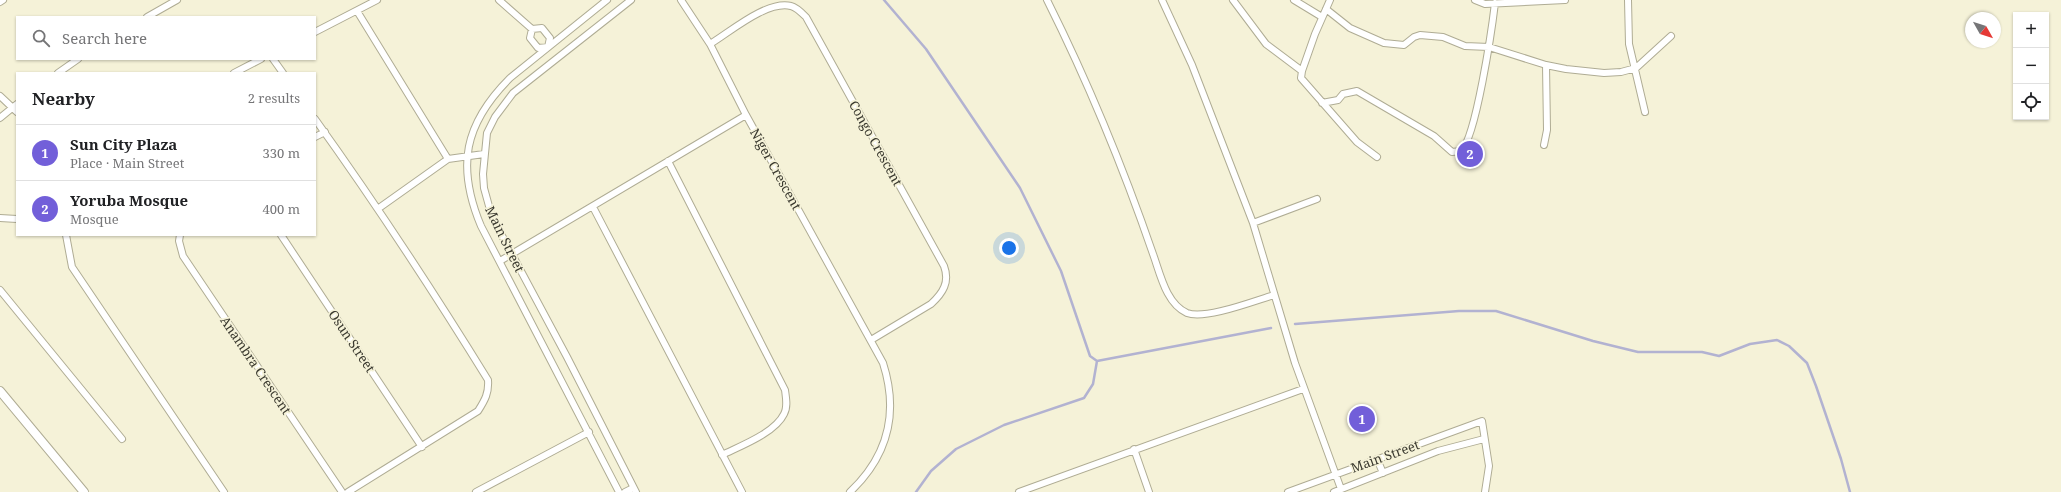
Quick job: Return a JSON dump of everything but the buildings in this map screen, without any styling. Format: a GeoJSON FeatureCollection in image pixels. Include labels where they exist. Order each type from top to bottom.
{"type":"FeatureCollection","features":[{"type":"Feature","properties":{"kind":"street"},"geometry":{"type":"LineString","coordinates":[[149,16],[178,0]]}},
{"type":"Feature","properties":{"kind":"street"},"geometry":{"type":"LineString","coordinates":[[316,32],[377,0]]}},
{"type":"Feature","properties":{"kind":"street"},"geometry":{"type":"LineString","coordinates":[[499,0],[532,28],[542,28],[550,38],[548,47],[556,58]]}},
{"type":"Feature","properties":{"kind":"street","name":"Main Street"},"geometry":{"type":"LineString","coordinates":[[607,0],[510,78],[488,102],[475,126],[466,156],[469,188],[474,207],[500,261],[619,492]]}},
{"type":"Feature","properties":{"kind":"street","name":"Main Street"},"geometry":{"type":"LineString","coordinates":[[631,0],[513,93],[503,106],[487,133],[484,154],[484,188],[487,204],[512,255],[567,357],[634,490]]}},
{"type":"Feature","properties":{"kind":"street","name":"Niger Crescent"},"geometry":{"type":"LineString","coordinates":[[681,0],[710,44],[746,115],[883,363],[889,381],[891,411],[884,442],[870,471],[850,492]]}},
{"type":"Feature","properties":{"kind":"street"},"geometry":{"type":"LineString","coordinates":[[1048,0],[1097,106],[1132,191],[1164,284],[1177,306],[1187,313],[1204,315],[1274,295]]}},
{"type":"Feature","properties":{"kind":"street"},"geometry":{"type":"LineString","coordinates":[[1162,0],[1195,72],[1253,222],[1303,389],[1341,490]]}},
{"type":"Feature","properties":{"kind":"street"},"geometry":{"type":"LineString","coordinates":[[1234,0],[1266,44],[1302,71]]}},
{"type":"Feature","properties":{"kind":"street"},"geometry":{"type":"LineString","coordinates":[[1294,0],[1322,17]]}},
{"type":"Feature","properties":{"kind":"street"},"geometry":{"type":"LineString","coordinates":[[1330,0],[1322,17],[1302,71],[1301,78],[1357,142],[1377,157]]}},
{"type":"Feature","properties":{"kind":"street"},"geometry":{"type":"LineString","coordinates":[[1475,0],[1495,3],[1522,4],[1565,0]]}},
{"type":"Feature","properties":{"kind":"street"},"geometry":{"type":"LineString","coordinates":[[1628,0],[1629,44],[1636,68],[1645,112]]}},
{"type":"Feature","properties":{"kind":"street"},"geometry":{"type":"LineString","coordinates":[[1322,103],[1338,100],[1343,94],[1357,91],[1434,136],[1452,152],[1458,153],[1468,143],[1489,47],[1495,3]]}},
{"type":"Feature","properties":{"kind":"street","name":"Congo Crescent"},"geometry":{"type":"LineString","coordinates":[[710,44],[763,10],[776,6],[792,6],[806,17],[944,266],[947,274],[947,283],[938,298],[931,304],[870,340]]}},
{"type":"Feature","properties":{"kind":"street"},"geometry":{"type":"LineString","coordinates":[[1326,9],[1350,28],[1384,43],[1404,45],[1414,37],[1420,35],[1443,37],[1465,46],[1489,47],[1546,65],[1604,73],[1621,72],[1636,68],[1670,36]]}},
{"type":"Feature","properties":{"kind":"street"},"geometry":{"type":"LineString","coordinates":[[357,11],[448,159]]}},
{"type":"Feature","properties":{"kind":"street"},"geometry":{"type":"LineString","coordinates":[[532,28],[530,38],[538,48],[548,47]]}},
{"type":"Feature","properties":{"kind":"street"},"geometry":{"type":"LineString","coordinates":[[59,72],[77,60]]}},
{"type":"Feature","properties":{"kind":"street"},"geometry":{"type":"LineString","coordinates":[[236,72],[259,60]]}},
{"type":"Feature","properties":{"kind":"street"},"geometry":{"type":"LineString","coordinates":[[274,60],[282,72]]}},
{"type":"Feature","properties":{"kind":"street"},"geometry":{"type":"LineString","coordinates":[[1544,145],[1547,130],[1546,65]]}},
{"type":"Feature","properties":{"kind":"street"},"geometry":{"type":"LineString","coordinates":[[0,96],[15,108],[0,118]]}},
{"type":"Feature","properties":{"kind":"street"},"geometry":{"type":"LineString","coordinates":[[500,261],[746,115]]}},
{"type":"Feature","properties":{"kind":"street"},"geometry":{"type":"LineString","coordinates":[[316,120],[379,208],[436,294],[488,380],[489,389],[486,400],[478,411],[348,492]]}},
{"type":"Feature","properties":{"kind":"street"},"geometry":{"type":"LineString","coordinates":[[316,136],[324,132]]}},
{"type":"Feature","properties":{"kind":"street"},"geometry":{"type":"LineString","coordinates":[[379,208],[448,159],[484,154]]}},
{"type":"Feature","properties":{"kind":"street"},"geometry":{"type":"LineString","coordinates":[[668,161],[785,390],[787,401],[785,414],[776,426],[722,455]]}},
{"type":"Feature","properties":{"kind":"street"},"geometry":{"type":"LineString","coordinates":[[1253,222],[1318,199]]}},
{"type":"Feature","properties":{"kind":"street"},"geometry":{"type":"LineString","coordinates":[[593,207],[742,492]]}},
{"type":"Feature","properties":{"kind":"street"},"geometry":{"type":"LineString","coordinates":[[0,218],[16,219]]}},
{"type":"Feature","properties":{"kind":"street"},"geometry":{"type":"LineString","coordinates":[[66,236],[72,266],[224,492]]}},
{"type":"Feature","properties":{"kind":"street","name":"Anambra Crescent"},"geometry":{"type":"LineString","coordinates":[[180,236],[179,242],[183,256],[342,492]]}},
{"type":"Feature","properties":{"kind":"street","name":"Osun Street"},"geometry":{"type":"LineString","coordinates":[[282,236],[422,447]]}},
{"type":"Feature","properties":{"kind":"street"},"geometry":{"type":"LineString","coordinates":[[0,290],[122,439]]}},
{"type":"Feature","properties":{"kind":"street"},"geometry":{"type":"LineString","coordinates":[[1019,492],[1134,449],[1303,389]]}},
{"type":"Feature","properties":{"kind":"street"},"geometry":{"type":"LineString","coordinates":[[0,391],[84,492]]}},
{"type":"Feature","properties":{"kind":"street","name":"Main Street"},"geometry":{"type":"LineString","coordinates":[[1288,492],[1482,422],[1484,439],[1438,451],[1334,492]]}},
{"type":"Feature","properties":{"kind":"street"},"geometry":{"type":"LineString","coordinates":[[476,492],[589,432]]}},
{"type":"Feature","properties":{"kind":"street"},"geometry":{"type":"LineString","coordinates":[[1434,439],[1438,451]]}},
{"type":"Feature","properties":{"kind":"street"},"geometry":{"type":"LineString","coordinates":[[1484,439],[1489,466],[1485,492]]}},
{"type":"Feature","properties":{"kind":"street"},"geometry":{"type":"LineString","coordinates":[[1134,449],[1149,492]]}},
{"type":"Feature","properties":{"kind":"street"},"geometry":{"type":"LineString","coordinates":[[1377,459],[1383,473]]}},
{"type":"Feature","properties":{"kind":"street"},"geometry":{"type":"LineString","coordinates":[[624,492],[634,490]]}},
{"type":"Feature","properties":{"kind":"waterway"},"geometry":{"type":"LineString","coordinates":[[884,0],[926,49],[1020,188],[1061,271],[1090,356],[1097,361],[1271,328]]}},
{"type":"Feature","properties":{"kind":"waterway"},"geometry":{"type":"LineString","coordinates":[[1295,324],[1459,311],[1496,311],[1593,341],[1638,352],[1702,352],[1719,356],[1750,344],[1777,340],[1789,346],[1807,363],[1841,459],[1850,492]]}},
{"type":"Feature","properties":{"kind":"waterway"},"geometry":{"type":"LineString","coordinates":[[916,492],[931,471],[956,449],[1004,425],[1084,398],[1093,384],[1097,361]]}},
{"type":"Feature","properties":{"kind":"place","name":"Yoruba Mosque"},"geometry":{"type":"Point","coordinates":[1470,154]}},
{"type":"Feature","properties":{"kind":"place","name":"Sun City Plaza"},"geometry":{"type":"Point","coordinates":[1362,419]}}]}
